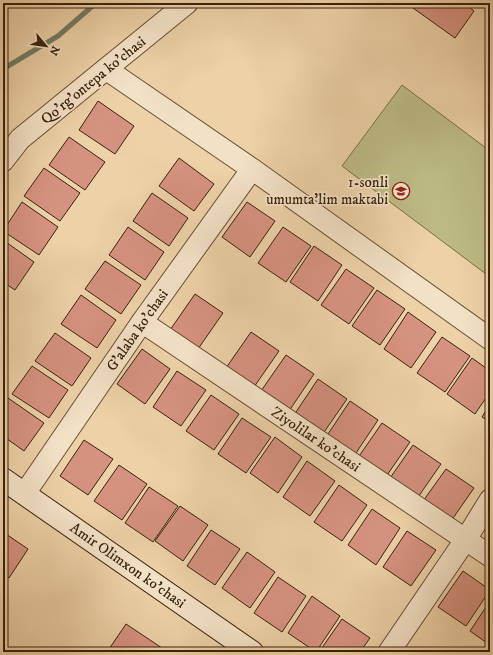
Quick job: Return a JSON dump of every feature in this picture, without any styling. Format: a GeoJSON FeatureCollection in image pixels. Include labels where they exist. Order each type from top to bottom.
{"type":"FeatureCollection","features":[{"type":"Feature","properties":{"kind":"street","name":"Qo'rg'ontepa ko'chasi"},"geometry":{"type":"LineString","coordinates":[[3,161],[20,139],[187,3]]}},
{"type":"Feature","properties":{"kind":"street"},"geometry":{"type":"LineString","coordinates":[[106,69],[252,169],[490,339]]}},
{"type":"Feature","properties":{"kind":"street","name":"G'alaba ko'chasi"},"geometry":{"type":"LineString","coordinates":[[25,494],[142,322],[252,169]]}},
{"type":"Feature","properties":{"kind":"street","name":"Ziyolilar ko'chasi"},"geometry":{"type":"LineString","coordinates":[[142,322],[490,556]]}},
{"type":"Feature","properties":{"kind":"street","name":"Amir Olimxon ko'chasi"},"geometry":{"type":"LineString","coordinates":[[3,479],[252,652]]}},
{"type":"Feature","properties":{"kind":"street"},"geometry":{"type":"LineString","coordinates":[[389,652],[466,539],[490,500]]}},
{"type":"Feature","properties":{"kind":"shaded area"},"geometry":{"type":"Polygon","coordinates":[[[402,85],[490,151],[490,270],[486,274],[342,166],[402,85]]]}},
{"type":"Feature","properties":{"kind":"building"},"geometry":{"type":"Polygon","coordinates":[[[406,3],[464,3],[474,11],[455,38],[406,3]]]}},
{"type":"Feature","properties":{"kind":"building"},"geometry":{"type":"Polygon","coordinates":[[[98,101],[134,126],[115,154],[79,130],[98,101]]]}},
{"type":"Feature","properties":{"kind":"building"},"geometry":{"type":"Polygon","coordinates":[[[69,137],[105,162],[85,190],[49,165],[69,137]]]}},
{"type":"Feature","properties":{"kind":"building"},"geometry":{"type":"Polygon","coordinates":[[[179,158],[214,184],[194,211],[159,186],[179,158]]]}},
{"type":"Feature","properties":{"kind":"building"},"geometry":{"type":"Polygon","coordinates":[[[44,168],[80,193],[60,221],[24,196],[44,168]]]}},
{"type":"Feature","properties":{"kind":"building"},"geometry":{"type":"Polygon","coordinates":[[[152,193],[188,218],[169,246],[133,221],[152,193]]]}},
{"type":"Feature","properties":{"kind":"building"},"geometry":{"type":"Polygon","coordinates":[[[22,202],[58,227],[39,255],[3,231],[22,202]]]}},
{"type":"Feature","properties":{"kind":"building"},"geometry":{"type":"Polygon","coordinates":[[[247,202],[275,221],[250,257],[222,237],[247,202]]]}},
{"type":"Feature","properties":{"kind":"building"},"geometry":{"type":"Polygon","coordinates":[[[128,227],[164,252],[145,280],[109,255],[128,227]]]}},
{"type":"Feature","properties":{"kind":"building"},"geometry":{"type":"Polygon","coordinates":[[[283,227],[311,246],[286,282],[258,263],[283,227]]]}},
{"type":"Feature","properties":{"kind":"building"},"geometry":{"type":"Polygon","coordinates":[[[3,240],[34,262],[15,290],[3,282],[3,240]]]}},
{"type":"Feature","properties":{"kind":"building"},"geometry":{"type":"Polygon","coordinates":[[[314,246],[342,265],[318,301],[290,282],[314,246]]]}},
{"type":"Feature","properties":{"kind":"building"},"geometry":{"type":"Polygon","coordinates":[[[105,261],[141,285],[121,314],[85,289],[105,261]]]}},
{"type":"Feature","properties":{"kind":"building"},"geometry":{"type":"Polygon","coordinates":[[[346,269],[374,288],[349,324],[321,305],[346,269]]]}},
{"type":"Feature","properties":{"kind":"building"},"geometry":{"type":"Polygon","coordinates":[[[377,290],[405,309],[380,345],[352,326],[377,290]]]}},
{"type":"Feature","properties":{"kind":"building"},"geometry":{"type":"Polygon","coordinates":[[[195,294],[223,313],[198,349],[170,330],[195,294]]]}},
{"type":"Feature","properties":{"kind":"building"},"geometry":{"type":"Polygon","coordinates":[[[81,295],[116,320],[97,348],[61,324],[81,295]]]}},
{"type":"Feature","properties":{"kind":"building"},"geometry":{"type":"Polygon","coordinates":[[[408,312],[436,332],[411,368],[384,349],[408,312]]]}},
{"type":"Feature","properties":{"kind":"building"},"geometry":{"type":"Polygon","coordinates":[[[251,332],[279,351],[254,387],[226,368],[251,332]]]}},
{"type":"Feature","properties":{"kind":"building"},"geometry":{"type":"Polygon","coordinates":[[[55,333],[91,358],[72,386],[35,361],[55,333]]]}},
{"type":"Feature","properties":{"kind":"building"},"geometry":{"type":"Polygon","coordinates":[[[442,337],[470,356],[445,392],[417,373],[442,337]]]}},
{"type":"Feature","properties":{"kind":"building"},"geometry":{"type":"Polygon","coordinates":[[[142,349],[170,369],[145,404],[117,384],[142,349]]]}},
{"type":"Feature","properties":{"kind":"building"},"geometry":{"type":"Polygon","coordinates":[[[286,355],[314,374],[289,411],[261,391],[286,355]]]}},
{"type":"Feature","properties":{"kind":"building"},"geometry":{"type":"Polygon","coordinates":[[[472,358],[490,371],[490,392],[475,414],[447,394],[472,358]]]}},
{"type":"Feature","properties":{"kind":"building"},"geometry":{"type":"Polygon","coordinates":[[[32,366],[68,390],[49,418],[12,394],[32,366]]]}},
{"type":"Feature","properties":{"kind":"building"},"geometry":{"type":"Polygon","coordinates":[[[177,371],[206,390],[181,426],[153,407],[177,371]]]}},
{"type":"Feature","properties":{"kind":"building"},"geometry":{"type":"Polygon","coordinates":[[[318,379],[347,399],[322,435],[294,415],[318,379]]]}},
{"type":"Feature","properties":{"kind":"building"},"geometry":{"type":"Polygon","coordinates":[[[211,395],[239,414],[214,450],[186,431],[211,395]]]}},
{"type":"Feature","properties":{"kind":"building"},"geometry":{"type":"Polygon","coordinates":[[[8,398],[44,423],[24,451],[3,436],[3,406],[8,398]]]}},
{"type":"Feature","properties":{"kind":"building"},"geometry":{"type":"Polygon","coordinates":[[[350,401],[378,420],[354,456],[326,437],[350,401]]]}},
{"type":"Feature","properties":{"kind":"building"},"geometry":{"type":"Polygon","coordinates":[[[490,404],[490,422],[482,417],[490,404]]]}},
{"type":"Feature","properties":{"kind":"building"},"geometry":{"type":"Polygon","coordinates":[[[242,418],[271,437],[246,473],[218,454],[242,418]]]}},
{"type":"Feature","properties":{"kind":"building"},"geometry":{"type":"Polygon","coordinates":[[[382,423],[410,442],[385,478],[357,459],[382,423]]]}},
{"type":"Feature","properties":{"kind":"building"},"geometry":{"type":"Polygon","coordinates":[[[275,437],[302,457],[278,493],[250,473],[275,437]]]}},
{"type":"Feature","properties":{"kind":"building"},"geometry":{"type":"Polygon","coordinates":[[[84,440],[113,459],[88,495],[60,476],[84,440]]]}},
{"type":"Feature","properties":{"kind":"building"},"geometry":{"type":"Polygon","coordinates":[[[413,445],[441,464],[416,500],[388,481],[413,445]]]}},
{"type":"Feature","properties":{"kind":"building"},"geometry":{"type":"Polygon","coordinates":[[[307,461],[335,481],[310,516],[283,497],[307,461]]]}},
{"type":"Feature","properties":{"kind":"building"},"geometry":{"type":"Polygon","coordinates":[[[119,465],[147,484],[122,520],[94,501],[119,465]]]}},
{"type":"Feature","properties":{"kind":"building"},"geometry":{"type":"Polygon","coordinates":[[[446,469],[474,488],[449,524],[421,504],[446,469]]]}},
{"type":"Feature","properties":{"kind":"building"},"geometry":{"type":"Polygon","coordinates":[[[339,485],[367,505],[342,541],[314,522],[339,485]]]}},
{"type":"Feature","properties":{"kind":"building"},"geometry":{"type":"Polygon","coordinates":[[[149,487],[178,506],[153,542],[125,523],[149,487]]]}},
{"type":"Feature","properties":{"kind":"building"},"geometry":{"type":"Polygon","coordinates":[[[180,506],[208,525],[183,561],[155,541],[180,506]]]}},
{"type":"Feature","properties":{"kind":"building"},"geometry":{"type":"Polygon","coordinates":[[[372,509],[400,528],[376,565],[348,545],[372,509]]]}},
{"type":"Feature","properties":{"kind":"building"},"geometry":{"type":"Polygon","coordinates":[[[211,530],[240,549],[215,585],[187,566],[211,530]]]}},
{"type":"Feature","properties":{"kind":"building"},"geometry":{"type":"Polygon","coordinates":[[[407,531],[436,550],[411,586],[383,567],[407,531]]]}},
{"type":"Feature","properties":{"kind":"building"},"geometry":{"type":"Polygon","coordinates":[[[3,532],[28,549],[9,578],[3,574],[3,532]]]}},
{"type":"Feature","properties":{"kind":"building"},"geometry":{"type":"Polygon","coordinates":[[[247,552],[275,572],[250,608],[222,588],[247,552]]]}},
{"type":"Feature","properties":{"kind":"building"},"geometry":{"type":"Polygon","coordinates":[[[463,571],[490,590],[466,626],[438,607],[463,571]]]}},
{"type":"Feature","properties":{"kind":"building"},"geometry":{"type":"Polygon","coordinates":[[[278,577],[306,596],[282,632],[254,613],[278,577]]]}},
{"type":"Feature","properties":{"kind":"building"},"geometry":{"type":"Polygon","coordinates":[[[312,596],[340,616],[316,652],[288,633],[312,596]]]}},
{"type":"Feature","properties":{"kind":"building"},"geometry":{"type":"Polygon","coordinates":[[[490,601],[490,645],[470,631],[490,601]]]}},
{"type":"Feature","properties":{"kind":"building"},"geometry":{"type":"Polygon","coordinates":[[[342,619],[370,638],[360,652],[319,652],[342,619]]]}},
{"type":"Feature","properties":{"kind":"building"},"geometry":{"type":"Polygon","coordinates":[[[126,624],[162,648],[159,652],[107,652],[126,624]]]}},
{"type":"Feature","properties":{"kind":"waterway"},"geometry":{"type":"LineString","coordinates":[[3,69],[58,36],[96,3]]}},
{"type":"Feature","properties":{"kind":"place","name":"1-sonli umumta'lim maktabi"},"geometry":{"type":"Point","coordinates":[401,191]}}]}
